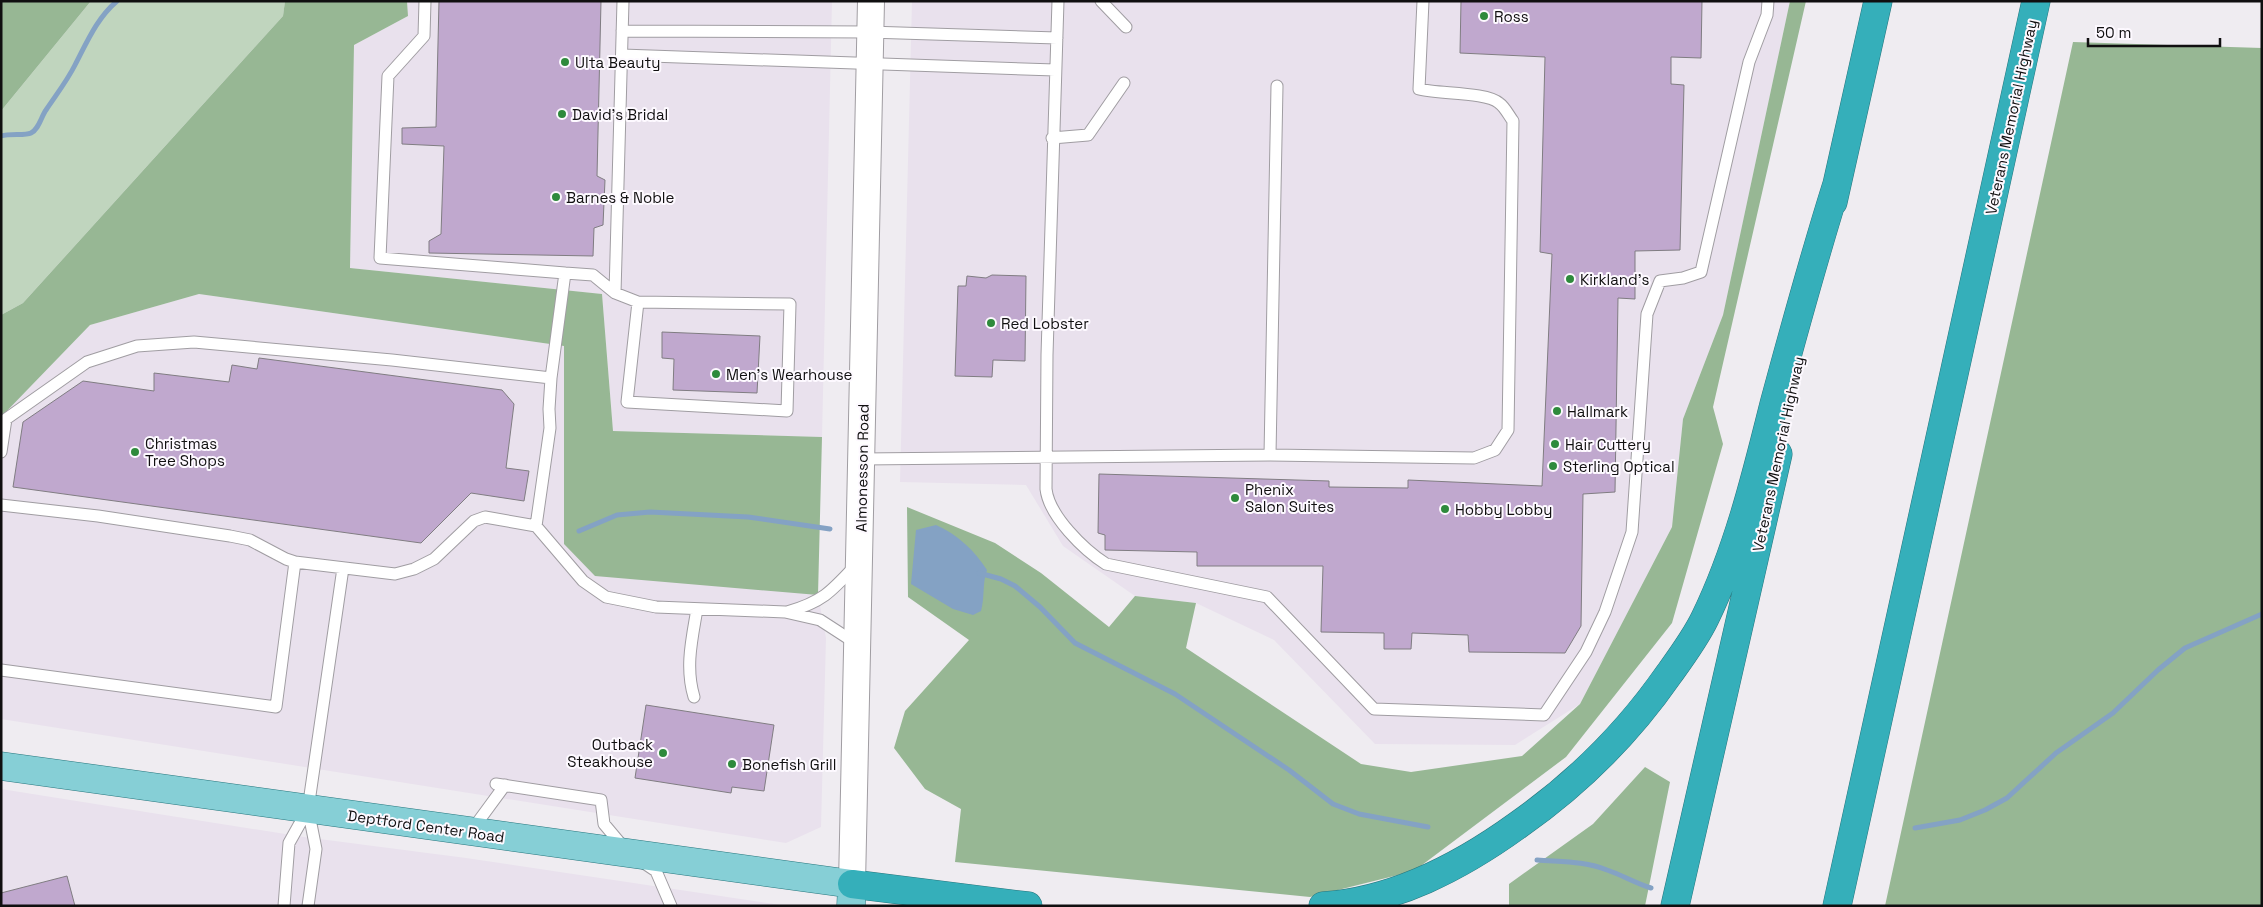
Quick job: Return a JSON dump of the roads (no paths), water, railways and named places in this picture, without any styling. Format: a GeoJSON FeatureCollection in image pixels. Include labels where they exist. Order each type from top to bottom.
{"type":"FeatureCollection","features":[{"type":"Feature","properties":{"kind":"highway","name":"Veterans Memorial Highway"},"geometry":{"type":"LineString","coordinates":[[1674,906],[1762,530],[1878,1]]}},
{"type":"Feature","properties":{"kind":"highway","name":"Veterans Memorial Highway"},"geometry":{"type":"LineString","coordinates":[[1839,902],[2036,1]]}},
{"type":"Feature","properties":{"kind":"highway"},"geometry":{"type":"LineString","coordinates":[[1322,906],[1383,897],[1482,852],[1534,814],[1581,776],[1615,743],[1649,702],[1704,620],[1724,576],[1763,449],[1808,276],[1837,184]]}},
{"type":"Feature","properties":{"kind":"highway"},"geometry":{"type":"LineString","coordinates":[[851,895],[1028,906]]}},
{"type":"Feature","properties":{"kind":"main road","name":"Deptford Center Road"},"geometry":{"type":"LineString","coordinates":[[4,763],[308,809],[629,854],[851,895]]}},
{"type":"Feature","properties":{"kind":"street","name":"Almonesson Road"},"geometry":{"type":"LineString","coordinates":[[851,895],[862,459],[870,1]]}},
{"type":"Feature","properties":{"kind":"lane"},"geometry":{"type":"LineString","coordinates":[[426,1],[424,36],[388,76],[380,258],[593,275],[615,293],[638,302],[790,304],[787,411],[626,402],[638,302]]}},
{"type":"Feature","properties":{"kind":"lane"},"geometry":{"type":"LineString","coordinates":[[615,293],[623,1]]}},
{"type":"Feature","properties":{"kind":"lane"},"geometry":{"type":"LineString","coordinates":[[1058,1],[1052,138],[1046,458],[1047,498],[1058,517],[1094,556],[1106,564],[1267,597],[1374,709],[1544,715],[1586,652],[1605,612],[1632,532],[1647,314],[1660,281],[1683,278],[1701,272],[1748,62],[1766,15],[1768,1]]}},
{"type":"Feature","properties":{"kind":"lane"},"geometry":{"type":"LineString","coordinates":[[1101,1],[1126,27]]}},
{"type":"Feature","properties":{"kind":"lane"},"geometry":{"type":"LineString","coordinates":[[862,459],[1270,455],[1474,458],[1494,450],[1508,430],[1513,122],[1498,102],[1480,96],[1432,93],[1419,89],[1423,1]]}},
{"type":"Feature","properties":{"kind":"lane"},"geometry":{"type":"LineString","coordinates":[[622,31],[869,32],[1057,38]]}},
{"type":"Feature","properties":{"kind":"lane"},"geometry":{"type":"LineString","coordinates":[[622,55],[1055,70]]}},
{"type":"Feature","properties":{"kind":"lane"},"geometry":{"type":"LineString","coordinates":[[1052,138],[1088,135],[1124,83]]}},
{"type":"Feature","properties":{"kind":"lane"},"geometry":{"type":"LineString","coordinates":[[1270,455],[1278,86]]}},
{"type":"Feature","properties":{"kind":"lane"},"geometry":{"type":"LineString","coordinates":[[536,526],[550,428],[551,378],[566,272]]}},
{"type":"Feature","properties":{"kind":"lane"},"geometry":{"type":"LineString","coordinates":[[1,452],[6,419],[87,362],[136,346],[194,342],[392,360],[551,378]]}},
{"type":"Feature","properties":{"kind":"lane"},"geometry":{"type":"LineString","coordinates":[[1,505],[98,516],[230,536],[250,540],[295,562],[395,574],[414,569],[434,560],[474,521],[485,517],[536,526],[583,581],[606,597],[656,607],[785,612],[820,620],[857,645]]}},
{"type":"Feature","properties":{"kind":"lane"},"geometry":{"type":"LineString","coordinates":[[785,612],[817,602],[830,592],[859,561]]}},
{"type":"Feature","properties":{"kind":"lane"},"geometry":{"type":"LineString","coordinates":[[1,670],[276,707],[295,562]]}},
{"type":"Feature","properties":{"kind":"lane"},"geometry":{"type":"LineString","coordinates":[[308,906],[316,849],[308,809],[343,568]]}},
{"type":"Feature","properties":{"kind":"lane"},"geometry":{"type":"LineString","coordinates":[[694,697],[689,680],[689,655],[697,609]]}},
{"type":"Feature","properties":{"kind":"lane"},"geometry":{"type":"LineString","coordinates":[[470,832],[500,784],[601,800],[600,806],[604,824],[629,854],[656,870],[671,906]]}},
{"type":"Feature","properties":{"kind":"lane"},"geometry":{"type":"LineString","coordinates":[[284,906],[289,843],[308,809]]}},
{"type":"Feature","properties":{"kind":"water"},"geometry":{"type":"Polygon","coordinates":[[[936,525],[965,543],[987,570],[981,611],[973,615],[953,609],[911,584],[916,530],[936,525]]]}},
{"type":"Feature","properties":{"kind":"waterway"},"geometry":{"type":"LineString","coordinates":[[1,136],[28,134],[36,129],[98,23],[117,1]]}},
{"type":"Feature","properties":{"kind":"waterway"},"geometry":{"type":"LineString","coordinates":[[579,531],[617,515],[650,512],[748,517],[830,529]]}},
{"type":"Feature","properties":{"kind":"waterway"},"geometry":{"type":"LineString","coordinates":[[979,573],[1001,579],[1015,586],[1040,607],[1075,643],[1175,694],[1289,770],[1333,804],[1359,814],[1428,827]]}},
{"type":"Feature","properties":{"kind":"waterway"},"geometry":{"type":"LineString","coordinates":[[1915,828],[1960,820],[1985,810],[2007,798],[2056,753],[2113,713],[2158,670],[2185,648],[2262,614]]}},
{"type":"Feature","properties":{"kind":"waterway"},"geometry":{"type":"LineString","coordinates":[[1537,860],[1572,862],[1599,867],[1651,888]]}},
{"type":"Feature","properties":{"kind":"place","name":"Ross"},"geometry":{"type":"Point","coordinates":[1484,16]}},
{"type":"Feature","properties":{"kind":"place","name":"Ulta Beauty"},"geometry":{"type":"Point","coordinates":[565,62]}},
{"type":"Feature","properties":{"kind":"place","name":"David's Bridal"},"geometry":{"type":"Point","coordinates":[562,114]}},
{"type":"Feature","properties":{"kind":"place","name":"Barnes & Noble"},"geometry":{"type":"Point","coordinates":[556,197]}},
{"type":"Feature","properties":{"kind":"place","name":"Kirkland's"},"geometry":{"type":"Point","coordinates":[1570,279]}},
{"type":"Feature","properties":{"kind":"place","name":"Red Lobster"},"geometry":{"type":"Point","coordinates":[991,323]}},
{"type":"Feature","properties":{"kind":"place","name":"Men's Wearhouse"},"geometry":{"type":"Point","coordinates":[716,374]}},
{"type":"Feature","properties":{"kind":"place","name":"Hallmark"},"geometry":{"type":"Point","coordinates":[1557,411]}},
{"type":"Feature","properties":{"kind":"place","name":"Hair Cuttery"},"geometry":{"type":"Point","coordinates":[1555,444]}},
{"type":"Feature","properties":{"kind":"place","name":"Christmas Tree Shops"},"geometry":{"type":"Point","coordinates":[135,452]}},
{"type":"Feature","properties":{"kind":"place","name":"Sterling Optical"},"geometry":{"type":"Point","coordinates":[1553,466]}},
{"type":"Feature","properties":{"kind":"place","name":"Phenix Salon Suites"},"geometry":{"type":"Point","coordinates":[1235,498]}},
{"type":"Feature","properties":{"kind":"place","name":"Hobby Lobby"},"geometry":{"type":"Point","coordinates":[1445,509]}},
{"type":"Feature","properties":{"kind":"place","name":"Outback Steakhouse"},"geometry":{"type":"Point","coordinates":[663,753]}},
{"type":"Feature","properties":{"kind":"place","name":"Bonefish Grill"},"geometry":{"type":"Point","coordinates":[732,764]}}]}
